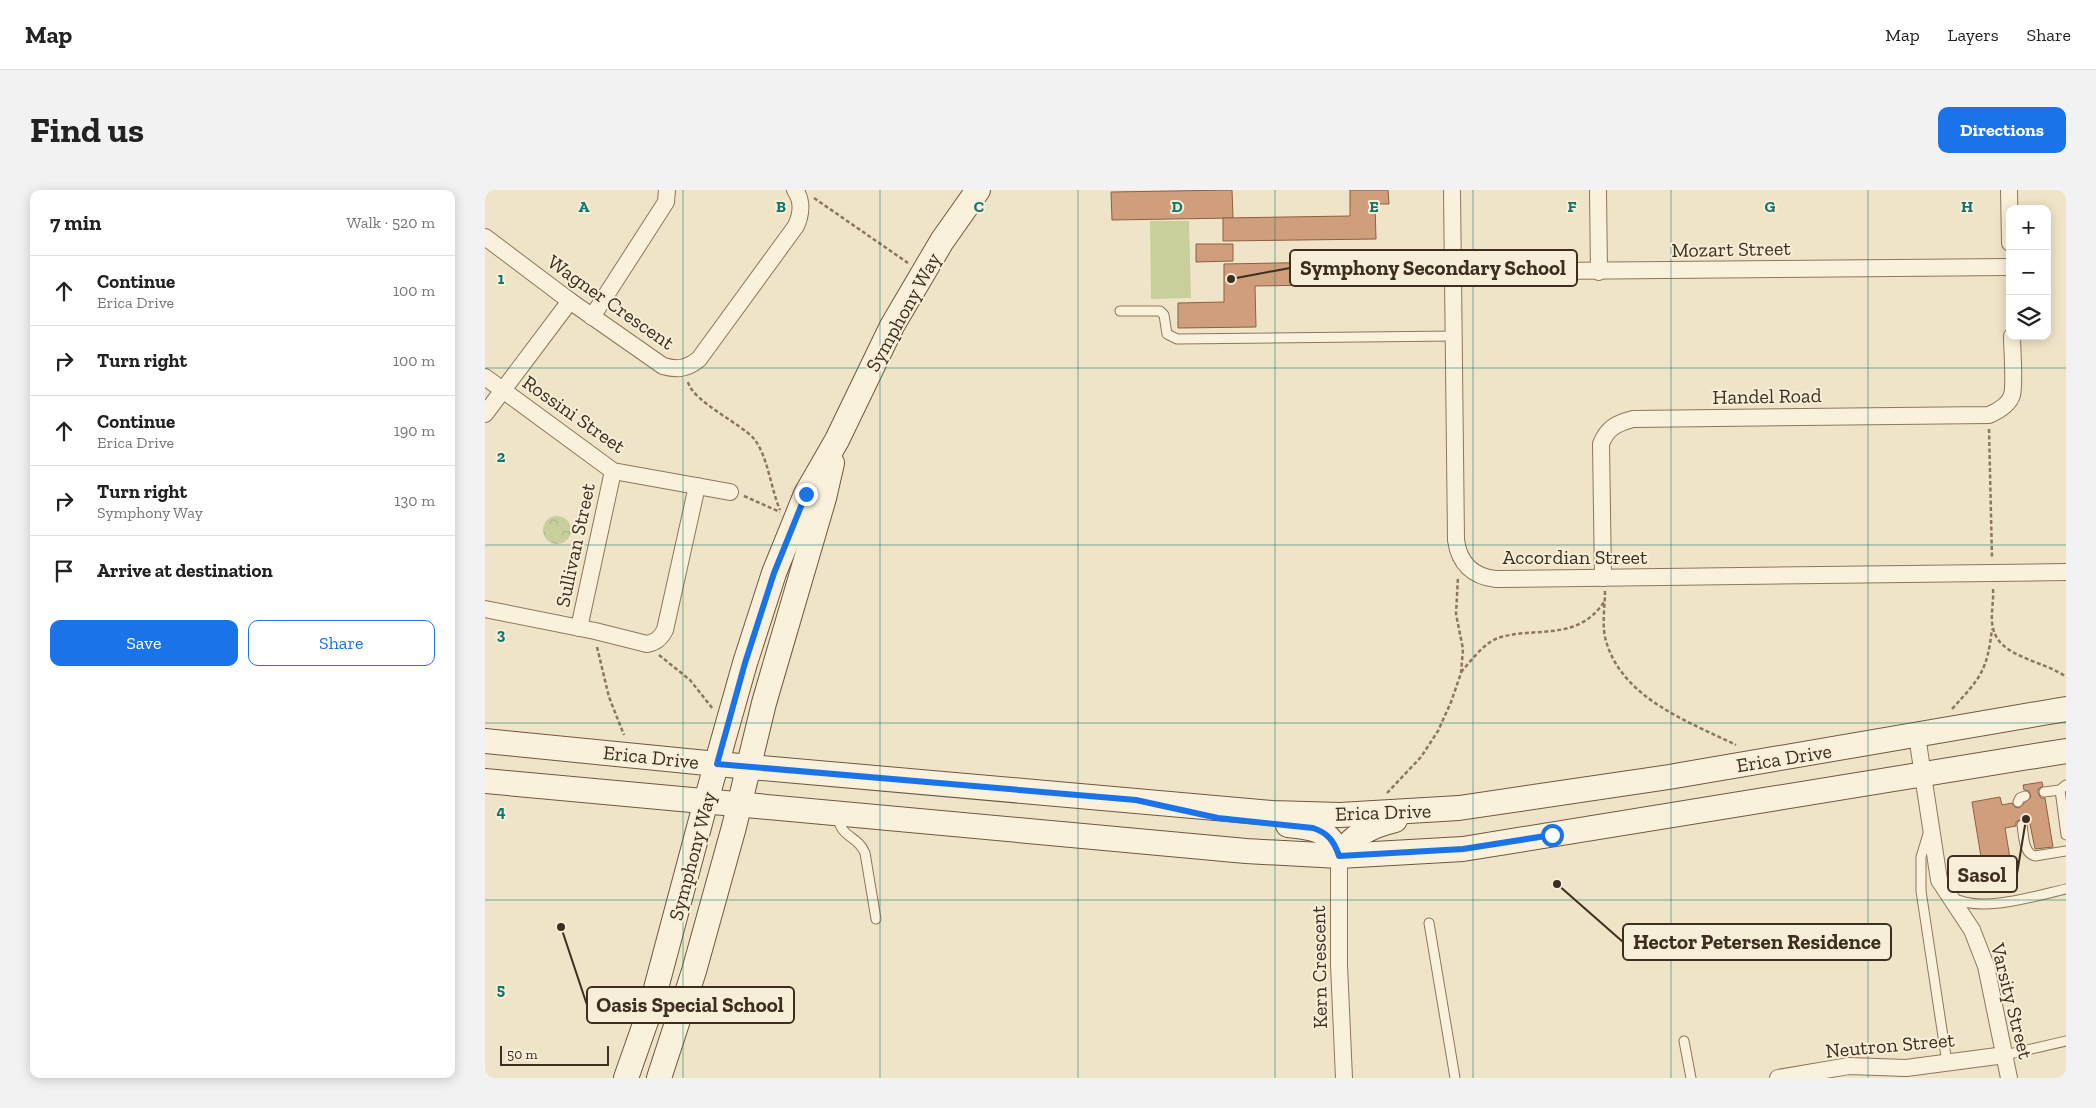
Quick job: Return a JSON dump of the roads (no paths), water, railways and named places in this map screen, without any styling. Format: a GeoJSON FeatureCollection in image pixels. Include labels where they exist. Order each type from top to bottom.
{"type":"FeatureCollection","features":[{"type":"Feature","properties":{"kind":"main road","name":"Symphony Way"},"geometry":{"type":"LineString","coordinates":[[627,1078],[651,1008],[745,663],[774,573],[806,494],[837,440],[892,326],[942,241],[978,190]]}},
{"type":"Feature","properties":{"kind":"main road","name":"Symphony Way"},"geometry":{"type":"LineString","coordinates":[[659,1078],[694,970],[740,804],[764,703],[823,498],[837,440]]}},
{"type":"Feature","properties":{"kind":"main road","name":"Erica Drive"},"geometry":{"type":"LineString","coordinates":[[485,741],[717,764],[1272,813],[1340,814],[1438,810],[1515,801],[1917,736],[2066,709]]}},
{"type":"Feature","properties":{"kind":"main road","name":"Erica Drive"},"geometry":{"type":"LineString","coordinates":[[485,781],[1246,851],[1339,856],[1463,849],[2066,751]]}},
{"type":"Feature","properties":{"kind":"main road"},"geometry":{"type":"LineString","coordinates":[[1136,800],[1218,818],[1313,828],[1331,838],[1339,856],[1360,833],[1380,824],[1438,810]]}},
{"type":"Feature","properties":{"kind":"street"},"geometry":{"type":"LineString","coordinates":[[593,317],[666,202],[667,190]]}},
{"type":"Feature","properties":{"kind":"street","name":"Accordian Street"},"geometry":{"type":"LineString","coordinates":[[1452,190],[1457,540],[1461,558],[1473,572],[1487,578],[1604,583],[2066,572]]}},
{"type":"Feature","properties":{"kind":"street"},"geometry":{"type":"LineString","coordinates":[[1598,190],[1599,272]]}},
{"type":"Feature","properties":{"kind":"street"},"geometry":{"type":"LineString","coordinates":[[2009,190],[2009,205]]}},
{"type":"Feature","properties":{"kind":"street","name":"Wagner Crescent"},"geometry":{"type":"LineString","coordinates":[[485,237],[570,301],[663,366],[673,369],[684,368],[699,359],[796,226],[800,216],[801,205],[798,194],[802,192]]}},
{"type":"Feature","properties":{"kind":"street","name":"Mozart Street"},"geometry":{"type":"LineString","coordinates":[[1453,272],[2006,267]]}},
{"type":"Feature","properties":{"kind":"street"},"geometry":{"type":"LineString","coordinates":[[485,414],[570,301]]}},
{"type":"Feature","properties":{"kind":"street","name":"Handel Road"},"geometry":{"type":"LineString","coordinates":[[1604,583],[1601,444],[1604,434],[1611,427],[1633,419],[1989,415],[1999,411],[2006,405],[2013,394],[2011,340]]}},
{"type":"Feature","properties":{"kind":"street","name":"Rossini Street"},"geometry":{"type":"LineString","coordinates":[[485,377],[613,471],[730,492]]}},
{"type":"Feature","properties":{"kind":"street","name":"Sullivan Street"},"geometry":{"type":"LineString","coordinates":[[587,630],[613,471]]}},
{"type":"Feature","properties":{"kind":"street"},"geometry":{"type":"LineString","coordinates":[[485,609],[647,644],[655,642],[665,630],[697,486]]}},
{"type":"Feature","properties":{"kind":"street","name":"Varsity Street"},"geometry":{"type":"LineString","coordinates":[[1917,736],[1939,880],[1972,930],[1986,966],[2009,1078]]}},
{"type":"Feature","properties":{"kind":"street","name":"Kern Crescent"},"geometry":{"type":"LineString","coordinates":[[1339,856],[1339,965],[1344,1078]]}},
{"type":"Feature","properties":{"kind":"street","name":"Neutron Street"},"geometry":{"type":"LineString","coordinates":[[1778,1078],[1849,1066],[1949,1070],[2005,1055]]}},
{"type":"Feature","properties":{"kind":"lane"},"geometry":{"type":"LineString","coordinates":[[1120,311],[1160,311],[1164,315],[1167,334],[1177,339],[1185,340],[1454,336]]}},
{"type":"Feature","properties":{"kind":"lane"},"geometry":{"type":"LineString","coordinates":[[2044,792],[2063,787],[2066,835]]}},
{"type":"Feature","properties":{"kind":"lane"},"geometry":{"type":"LineString","coordinates":[[837,813],[841,830],[863,847],[875,919]]}},
{"type":"Feature","properties":{"kind":"lane"},"geometry":{"type":"LineString","coordinates":[[2022,825],[2027,850],[2030,855],[2035,856],[2066,851]]}},
{"type":"Feature","properties":{"kind":"lane"},"geometry":{"type":"LineString","coordinates":[[1931,827],[1921,857],[1921,892],[1926,937],[1949,1070]]}},
{"type":"Feature","properties":{"kind":"lane"},"geometry":{"type":"LineString","coordinates":[[1948,896],[1970,904],[2003,902],[2066,889]]}},
{"type":"Feature","properties":{"kind":"lane"},"geometry":{"type":"LineString","coordinates":[[1429,923],[1455,1078]]}},
{"type":"Feature","properties":{"kind":"lane"},"geometry":{"type":"LineString","coordinates":[[1684,1040],[1691,1078]]}},
{"type":"Feature","properties":{"kind":"lane"},"geometry":{"type":"LineString","coordinates":[[2005,1055],[2066,1041]]}},
{"type":"Feature","properties":{"kind":"place","name":"Symphony Secondary School"},"geometry":{"type":"Point","coordinates":[1231,279]}},
{"type":"Feature","properties":{"kind":"place","name":"Sasol"},"geometry":{"type":"Point","coordinates":[2026,819]}},
{"type":"Feature","properties":{"kind":"place","name":"Hector Petersen Residence"},"geometry":{"type":"Point","coordinates":[1557,884]}},
{"type":"Feature","properties":{"kind":"place","name":"Oasis Special School"},"geometry":{"type":"Point","coordinates":[561,927]}}]}
